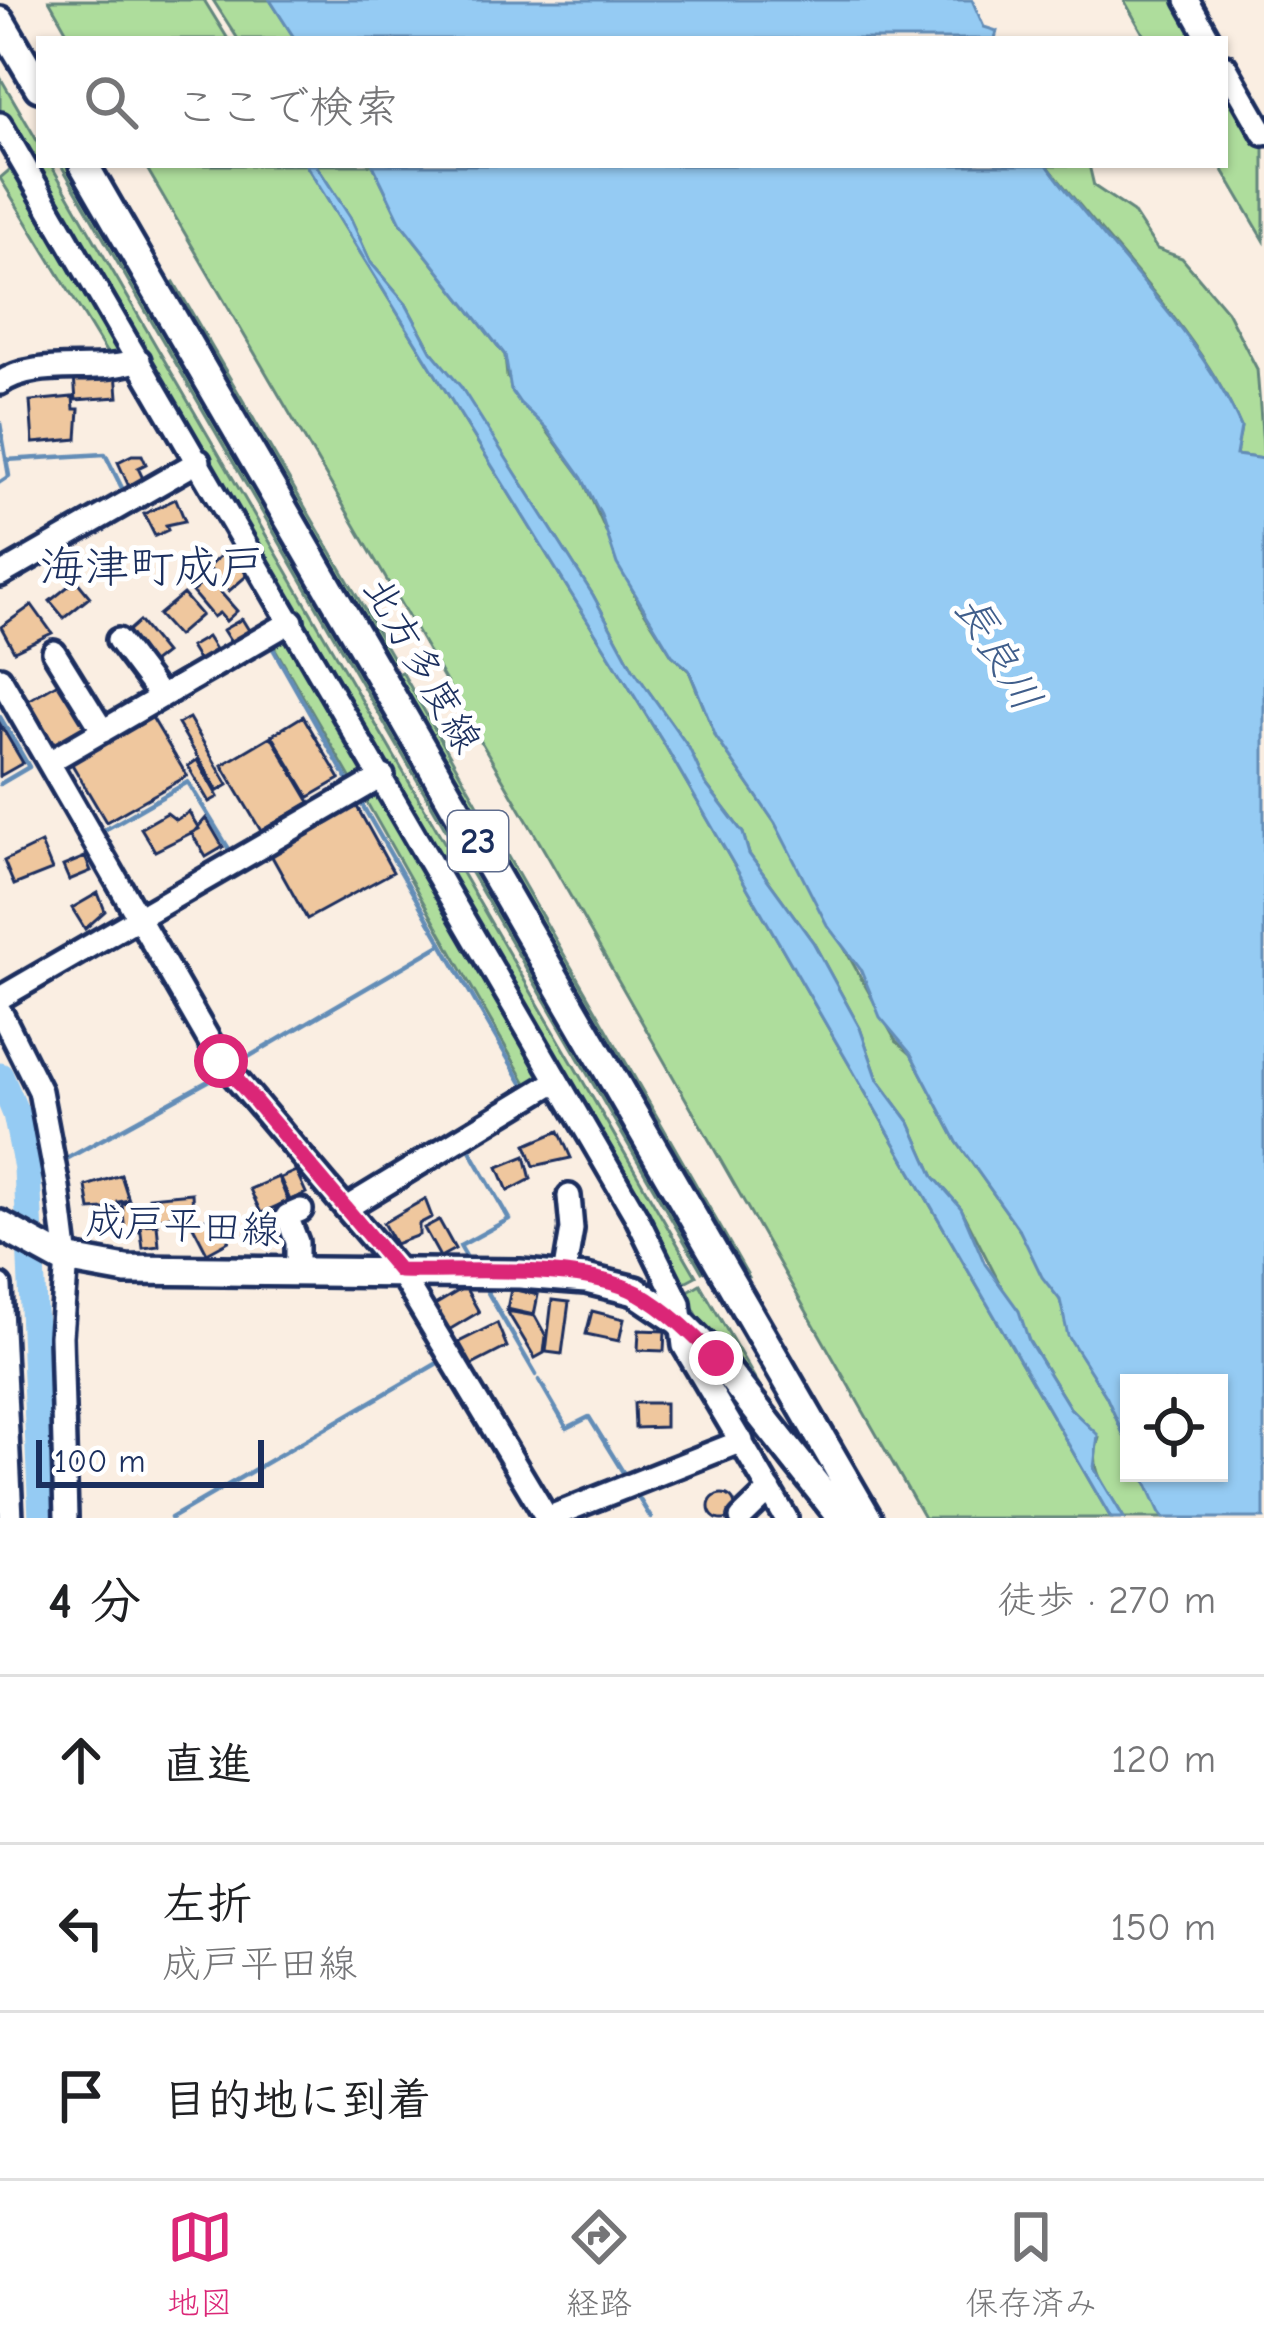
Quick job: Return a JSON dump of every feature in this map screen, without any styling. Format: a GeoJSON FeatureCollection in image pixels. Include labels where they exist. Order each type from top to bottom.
{"type":"FeatureCollection","features":[{"type":"Feature","properties":{"kind":"main road"},"geometry":{"type":"LineString","coordinates":[[0,21],[36,82]]}},
{"type":"Feature","properties":{"kind":"main road","name":"北方多度線"},"geometry":{"type":"LineString","coordinates":[[87,168],[868,1518]]}},
{"type":"Feature","properties":{"kind":"main road","name":"成戸平田線"},"geometry":{"type":"LineString","coordinates":[[2,1226],[63,1259],[126,1270],[564,1276],[634,1291],[678,1320],[716,1358],[842,1518]]}},
{"type":"Feature","properties":{"kind":"street"},"geometry":{"type":"LineString","coordinates":[[1187,0],[1207,36]]}},
{"type":"Feature","properties":{"kind":"street"},"geometry":{"type":"LineString","coordinates":[[1228,71],[1264,134]]}},
{"type":"Feature","properties":{"kind":"street"},"geometry":{"type":"LineString","coordinates":[[0,124],[9,162],[139,360],[636,1216],[679,1303],[684,1346],[786,1518]]}},
{"type":"Feature","properties":{"kind":"street"},"geometry":{"type":"LineString","coordinates":[[0,383],[16,372],[118,368],[139,360]]}},
{"type":"Feature","properties":{"kind":"street"},"geometry":{"type":"LineString","coordinates":[[0,575],[199,461]]}},
{"type":"Feature","properties":{"kind":"street"},"geometry":{"type":"LineString","coordinates":[[49,762],[292,620]]}},
{"type":"Feature","properties":{"kind":"street"},"geometry":{"type":"LineString","coordinates":[[118,640],[161,697]]}},
{"type":"Feature","properties":{"kind":"street"},"geometry":{"type":"LineString","coordinates":[[54,652],[103,731]]}},
{"type":"Feature","properties":{"kind":"street"},"geometry":{"type":"LineString","coordinates":[[0,678],[221,1061],[399,1271],[547,1518],[742,1441]]}},
{"type":"Feature","properties":{"kind":"street"},"geometry":{"type":"LineString","coordinates":[[0,998],[383,776]]}},
{"type":"Feature","properties":{"kind":"street"},"geometry":{"type":"LineString","coordinates":[[0,1011],[40,1090],[63,1259],[66,1518]]}},
{"type":"Feature","properties":{"kind":"street"},"geometry":{"type":"LineString","coordinates":[[348,1207],[556,1081]]}},
{"type":"Feature","properties":{"kind":"street"},"geometry":{"type":"LineString","coordinates":[[564,1276],[572,1229],[569,1196]]}},
{"type":"Feature","properties":{"kind":"street"},"geometry":{"type":"LineString","coordinates":[[297,1270],[287,1216],[301,1210]]}},
{"type":"Feature","properties":{"kind":"street"},"geometry":{"type":"LineString","coordinates":[[0,1286],[11,1518]]}},
{"type":"Feature","properties":{"kind":"street"},"geometry":{"type":"LineString","coordinates":[[741,1518],[770,1490]]}},
{"type":"Feature","properties":{"kind":"green space"},"geometry":{"type":"Polygon","coordinates":[[[49,0],[204,0],[226,36],[69,36],[49,0]]]}},
{"type":"Feature","properties":{"kind":"green space"},"geometry":{"type":"Polygon","coordinates":[[[213,0],[270,0],[293,36],[236,36],[213,0]]]}},
{"type":"Feature","properties":{"kind":"green space"},"geometry":{"type":"Polygon","coordinates":[[[1124,0],[1181,0],[1201,36],[1144,36],[1124,0]]]}},
{"type":"Feature","properties":{"kind":"green space"},"geometry":{"type":"Polygon","coordinates":[[[0,77],[36,139],[36,168],[53,168],[696,1276],[679,1285],[298,618],[0,111],[0,77]]]}},
{"type":"Feature","properties":{"kind":"green space"},"geometry":{"type":"Polygon","coordinates":[[[1228,82],[1264,145],[1264,240],[1222,168],[1228,168],[1228,82]]]}},
{"type":"Feature","properties":{"kind":"green space"},"geometry":{"type":"Polygon","coordinates":[[[14,166],[126,355],[111,360],[0,178],[14,166]]]}},
{"type":"Feature","properties":{"kind":"green space"},"geometry":{"type":"Polygon","coordinates":[[[63,168],[75,168],[713,1266],[702,1272],[63,168]]]}},
{"type":"Feature","properties":{"kind":"green space"},"geometry":{"type":"Polygon","coordinates":[[[147,168],[308,168],[666,747],[1111,1518],[924,1518],[547,855],[147,168]]]}},
{"type":"Feature","properties":{"kind":"green space"},"geometry":{"type":"Polygon","coordinates":[[[318,168],[374,168],[401,223],[505,355],[507,377],[582,478],[637,600],[672,655],[689,671],[716,737],[775,823],[896,1041],[911,1054],[957,1142],[1020,1231],[1060,1300],[1073,1343],[1120,1427],[1120,1482],[1146,1482],[1164,1518],[1124,1518],[1097,1471],[1099,1438],[1070,1408],[1029,1341],[961,1208],[934,1177],[910,1123],[878,1080],[860,1028],[813,942],[749,854],[743,833],[705,783],[689,748],[633,669],[593,595],[461,388],[431,351],[406,304],[371,263],[350,217],[318,168]]]}},
{"type":"Feature","properties":{"kind":"green space"},"geometry":{"type":"Polygon","coordinates":[[[1049,168],[1090,168],[1094,186],[1133,212],[1157,249],[1182,258],[1227,311],[1257,369],[1264,459],[1236,455],[1241,427],[1202,356],[1049,168]]]}},
{"type":"Feature","properties":{"kind":"green space"},"geometry":{"type":"Polygon","coordinates":[[[174,282],[394,660],[386,665],[165,288],[174,282]]]}},
{"type":"Feature","properties":{"kind":"green space"},"geometry":{"type":"Polygon","coordinates":[[[287,631],[371,772],[355,786],[270,640],[287,631]]]}},
{"type":"Feature","properties":{"kind":"green space"},"geometry":{"type":"Polygon","coordinates":[[[402,672],[749,1277],[741,1281],[394,676],[402,672]]]}},
{"type":"Feature","properties":{"kind":"green space"},"geometry":{"type":"Polygon","coordinates":[[[375,786],[545,1073],[544,1084],[531,1092],[362,794],[375,786]]]}},
{"type":"Feature","properties":{"kind":"green space"},"geometry":{"type":"Polygon","coordinates":[[[700,1284],[782,1425],[704,1328],[685,1293],[700,1284]]]}},
{"type":"Feature","properties":{"kind":"water"},"geometry":{"type":"Polygon","coordinates":[[[270,0],[972,0],[984,27],[997,31],[996,36],[293,36],[270,0]]]}},
{"type":"Feature","properties":{"kind":"water"},"geometry":{"type":"Polygon","coordinates":[[[308,168],[318,168],[350,217],[371,263],[406,304],[431,351],[461,387],[593,595],[633,669],[689,748],[705,783],[743,833],[749,854],[813,942],[860,1028],[878,1080],[910,1123],[934,1177],[961,1208],[985,1264],[1019,1311],[1029,1341],[1070,1408],[1098,1435],[1094,1468],[1124,1518],[1111,1518],[666,747],[308,168]]]}},
{"type":"Feature","properties":{"kind":"water","name":"長良川"},"geometry":{"type":"Polygon","coordinates":[[[374,168],[1049,168],[1201,356],[1241,427],[1236,455],[1264,459],[1264,1518],[1164,1518],[1160,1513],[1146,1482],[1228,1482],[1228,1374],[1120,1374],[1120,1427],[1068,1336],[1060,1300],[1042,1277],[1020,1231],[957,1142],[911,1054],[880,1017],[861,970],[827,925],[775,823],[716,737],[689,670],[672,655],[617,564],[601,515],[582,478],[511,390],[505,355],[401,223],[374,168]]]}},
{"type":"Feature","properties":{"kind":"building"},"geometry":{"type":"Polygon","coordinates":[[[116,372],[118,397],[76,400],[74,376],[116,372]]]}},
{"type":"Feature","properties":{"kind":"building"},"geometry":{"type":"Polygon","coordinates":[[[73,397],[74,409],[79,409],[77,439],[33,443],[30,401],[73,397]]]}},
{"type":"Feature","properties":{"kind":"building"},"geometry":{"type":"Polygon","coordinates":[[[142,455],[146,464],[138,468],[146,485],[131,491],[118,462],[142,455]]]}},
{"type":"Feature","properties":{"kind":"building"},"geometry":{"type":"Polygon","coordinates":[[[176,499],[185,521],[166,525],[168,530],[155,536],[144,514],[176,499]]]}},
{"type":"Feature","properties":{"kind":"building"},"geometry":{"type":"Polygon","coordinates":[[[235,543],[237,558],[250,573],[229,591],[208,567],[235,543]]]}},
{"type":"Feature","properties":{"kind":"building"},"geometry":{"type":"Polygon","coordinates":[[[208,578],[237,611],[226,621],[219,613],[213,617],[192,592],[208,578]]]}},
{"type":"Feature","properties":{"kind":"building"},"geometry":{"type":"Polygon","coordinates":[[[76,580],[90,597],[64,618],[50,601],[76,580]]]}},
{"type":"Feature","properties":{"kind":"building"},"geometry":{"type":"Polygon","coordinates":[[[183,594],[201,615],[177,636],[158,615],[183,594]]]}},
{"type":"Feature","properties":{"kind":"building"},"geometry":{"type":"Polygon","coordinates":[[[32,605],[52,633],[14,651],[1,627],[32,605]]]}},
{"type":"Feature","properties":{"kind":"building"},"geometry":{"type":"Polygon","coordinates":[[[242,619],[253,637],[235,649],[223,630],[242,619]]]}},
{"type":"Feature","properties":{"kind":"building"},"geometry":{"type":"Polygon","coordinates":[[[139,621],[165,653],[147,667],[122,636],[139,621]]]}},
{"type":"Feature","properties":{"kind":"building"},"geometry":{"type":"Polygon","coordinates":[[[207,637],[218,654],[201,665],[190,647],[207,637]]]}},
{"type":"Feature","properties":{"kind":"building"},"geometry":{"type":"Polygon","coordinates":[[[65,679],[92,726],[52,749],[25,702],[65,679]]]}},
{"type":"Feature","properties":{"kind":"building"},"geometry":{"type":"Polygon","coordinates":[[[150,714],[187,776],[106,822],[70,761],[150,714]]]}},
{"type":"Feature","properties":{"kind":"building"},"geometry":{"type":"Polygon","coordinates":[[[303,716],[340,779],[309,797],[272,735],[303,716]]]}},
{"type":"Feature","properties":{"kind":"building"},"geometry":{"type":"Polygon","coordinates":[[[189,718],[228,785],[218,791],[178,724],[189,718]]]}},
{"type":"Feature","properties":{"kind":"building"},"geometry":{"type":"Polygon","coordinates":[[[0,724],[23,763],[0,776],[0,724]]]}},
{"type":"Feature","properties":{"kind":"building"},"geometry":{"type":"Polygon","coordinates":[[[271,736],[310,802],[261,831],[222,765],[271,736]]]}},
{"type":"Feature","properties":{"kind":"building"},"geometry":{"type":"Polygon","coordinates":[[[197,760],[218,797],[209,802],[188,766],[197,760]]]}},
{"type":"Feature","properties":{"kind":"building"},"geometry":{"type":"Polygon","coordinates":[[[356,805],[393,872],[307,919],[270,853],[356,805]]]}},
{"type":"Feature","properties":{"kind":"building"},"geometry":{"type":"Polygon","coordinates":[[[189,812],[199,829],[155,851],[141,828],[167,813],[176,820],[189,812]]]}},
{"type":"Feature","properties":{"kind":"building"},"geometry":{"type":"Polygon","coordinates":[[[206,818],[223,847],[206,857],[192,834],[206,818]]]}},
{"type":"Feature","properties":{"kind":"building"},"geometry":{"type":"Polygon","coordinates":[[[41,843],[52,870],[14,885],[4,861],[41,843]]]}},
{"type":"Feature","properties":{"kind":"building"},"geometry":{"type":"Polygon","coordinates":[[[85,857],[91,871],[69,880],[63,866],[85,857]]]}},
{"type":"Feature","properties":{"kind":"building"},"geometry":{"type":"Polygon","coordinates":[[[98,893],[105,911],[85,929],[72,908],[98,893]]]}},
{"type":"Feature","properties":{"kind":"building"},"geometry":{"type":"Polygon","coordinates":[[[559,1131],[571,1158],[534,1166],[526,1145],[559,1131]]]}},
{"type":"Feature","properties":{"kind":"building"},"geometry":{"type":"Polygon","coordinates":[[[525,1156],[531,1179],[508,1191],[498,1167],[525,1156]]]}},
{"type":"Feature","properties":{"kind":"building"},"geometry":{"type":"Polygon","coordinates":[[[296,1171],[306,1193],[290,1200],[280,1178],[296,1171]]]}},
{"type":"Feature","properties":{"kind":"building"},"geometry":{"type":"Polygon","coordinates":[[[121,1175],[129,1200],[118,1202],[119,1208],[90,1210],[86,1186],[121,1175]]]}},
{"type":"Feature","properties":{"kind":"building"},"geometry":{"type":"Polygon","coordinates":[[[278,1177],[288,1201],[261,1213],[250,1189],[278,1177]]]}},
{"type":"Feature","properties":{"kind":"building"},"geometry":{"type":"Polygon","coordinates":[[[192,1193],[193,1211],[151,1220],[149,1197],[192,1193]]]}},
{"type":"Feature","properties":{"kind":"building"},"geometry":{"type":"Polygon","coordinates":[[[425,1199],[432,1217],[419,1224],[419,1235],[395,1244],[383,1223],[425,1199]]]}},
{"type":"Feature","properties":{"kind":"building"},"geometry":{"type":"Polygon","coordinates":[[[137,1202],[140,1231],[125,1232],[122,1204],[137,1202]]]}},
{"type":"Feature","properties":{"kind":"building"},"geometry":{"type":"Polygon","coordinates":[[[215,1214],[229,1241],[207,1253],[193,1226],[215,1214]]]}},
{"type":"Feature","properties":{"kind":"building"},"geometry":{"type":"Polygon","coordinates":[[[439,1220],[455,1249],[440,1257],[424,1228],[439,1220]]]}},
{"type":"Feature","properties":{"kind":"building"},"geometry":{"type":"Polygon","coordinates":[[[157,1224],[159,1246],[143,1248],[140,1225],[157,1224]]]}},
{"type":"Feature","properties":{"kind":"building"},"geometry":{"type":"Polygon","coordinates":[[[465,1287],[479,1312],[447,1331],[433,1306],[465,1287]]]}},
{"type":"Feature","properties":{"kind":"building"},"geometry":{"type":"Polygon","coordinates":[[[511,1289],[538,1295],[534,1315],[507,1309],[511,1289]]]}},
{"type":"Feature","properties":{"kind":"building"},"geometry":{"type":"Polygon","coordinates":[[[552,1300],[569,1302],[562,1354],[546,1352],[552,1300]]]}},
{"type":"Feature","properties":{"kind":"building"},"geometry":{"type":"Polygon","coordinates":[[[507,1311],[535,1316],[546,1336],[544,1353],[535,1358],[507,1311]]]}},
{"type":"Feature","properties":{"kind":"building"},"geometry":{"type":"Polygon","coordinates":[[[592,1311],[624,1319],[619,1341],[586,1334],[592,1311]]]}},
{"type":"Feature","properties":{"kind":"building"},"geometry":{"type":"Polygon","coordinates":[[[497,1323],[507,1347],[472,1365],[459,1342],[497,1323]]]}},
{"type":"Feature","properties":{"kind":"building"},"geometry":{"type":"Polygon","coordinates":[[[639,1330],[665,1331],[664,1351],[638,1350],[639,1330]]]}},
{"type":"Feature","properties":{"kind":"building"},"geometry":{"type":"Polygon","coordinates":[[[634,1403],[665,1403],[665,1427],[635,1428],[634,1403]]]}},
{"type":"Feature","properties":{"kind":"building"},"geometry":{"type":"Polygon","coordinates":[[[717,1495],[727,1495],[734,1502],[728,1518],[716,1518],[710,1512],[710,1502],[717,1495]]]}},
{"type":"Feature","properties":{"kind":"waterway"},"geometry":{"type":"LineString","coordinates":[[0,423],[9,476],[0,482]]}},
{"type":"Feature","properties":{"kind":"waterway"},"geometry":{"type":"LineString","coordinates":[[6,460],[105,454],[125,494]]}},
{"type":"Feature","properties":{"kind":"waterway"},"geometry":{"type":"LineString","coordinates":[[272,647],[351,786]]}},
{"type":"Feature","properties":{"kind":"waterway"},"geometry":{"type":"LineString","coordinates":[[0,717],[29,767],[0,784]]}},
{"type":"Feature","properties":{"kind":"waterway"},"geometry":{"type":"LineString","coordinates":[[101,832],[188,782],[232,854]]}},
{"type":"Feature","properties":{"kind":"waterway"},"geometry":{"type":"LineString","coordinates":[[360,801],[526,1090]]}},
{"type":"Feature","properties":{"kind":"waterway"},"geometry":{"type":"LineString","coordinates":[[238,1063],[442,944]]}},
{"type":"Feature","properties":{"kind":"waterway"},"geometry":{"type":"LineString","coordinates":[[0,1076],[16,1114],[27,1168],[42,1518]]}},
{"type":"Feature","properties":{"kind":"waterway"},"geometry":{"type":"LineString","coordinates":[[61,1162],[212,1079]]}},
{"type":"Feature","properties":{"kind":"waterway"},"geometry":{"type":"LineString","coordinates":[[508,1122],[534,1108]]}},
{"type":"Feature","properties":{"kind":"waterway"},"geometry":{"type":"LineString","coordinates":[[467,1145],[509,1219],[460,1246],[467,1258]]}},
{"type":"Feature","properties":{"kind":"waterway"},"geometry":{"type":"LineString","coordinates":[[27,1168],[48,1166]]}},
{"type":"Feature","properties":{"kind":"waterway"},"geometry":{"type":"LineString","coordinates":[[487,1291],[536,1375]]}},
{"type":"Feature","properties":{"kind":"waterway"},"geometry":{"type":"LineString","coordinates":[[171,1518],[436,1364]]}},
{"type":"Feature","properties":{"kind":"waterway"},"geometry":{"type":"LineString","coordinates":[[539,1380],[567,1428],[589,1417],[626,1477]]}},
{"type":"Feature","properties":{"kind":"waterway"},"geometry":{"type":"LineString","coordinates":[[635,1492],[651,1518]]}},
{"type":"Feature","properties":{"kind":"district","name":"海津町成戸"},"geometry":{"type":"Point","coordinates":[152,567]}},
{"type":"Feature","properties":{"kind":"route"},"geometry":{"type":"LineString","coordinates":[[221,1061],[399,1271],[564,1276],[634,1291],[678,1320],[716,1358]]}}]}
